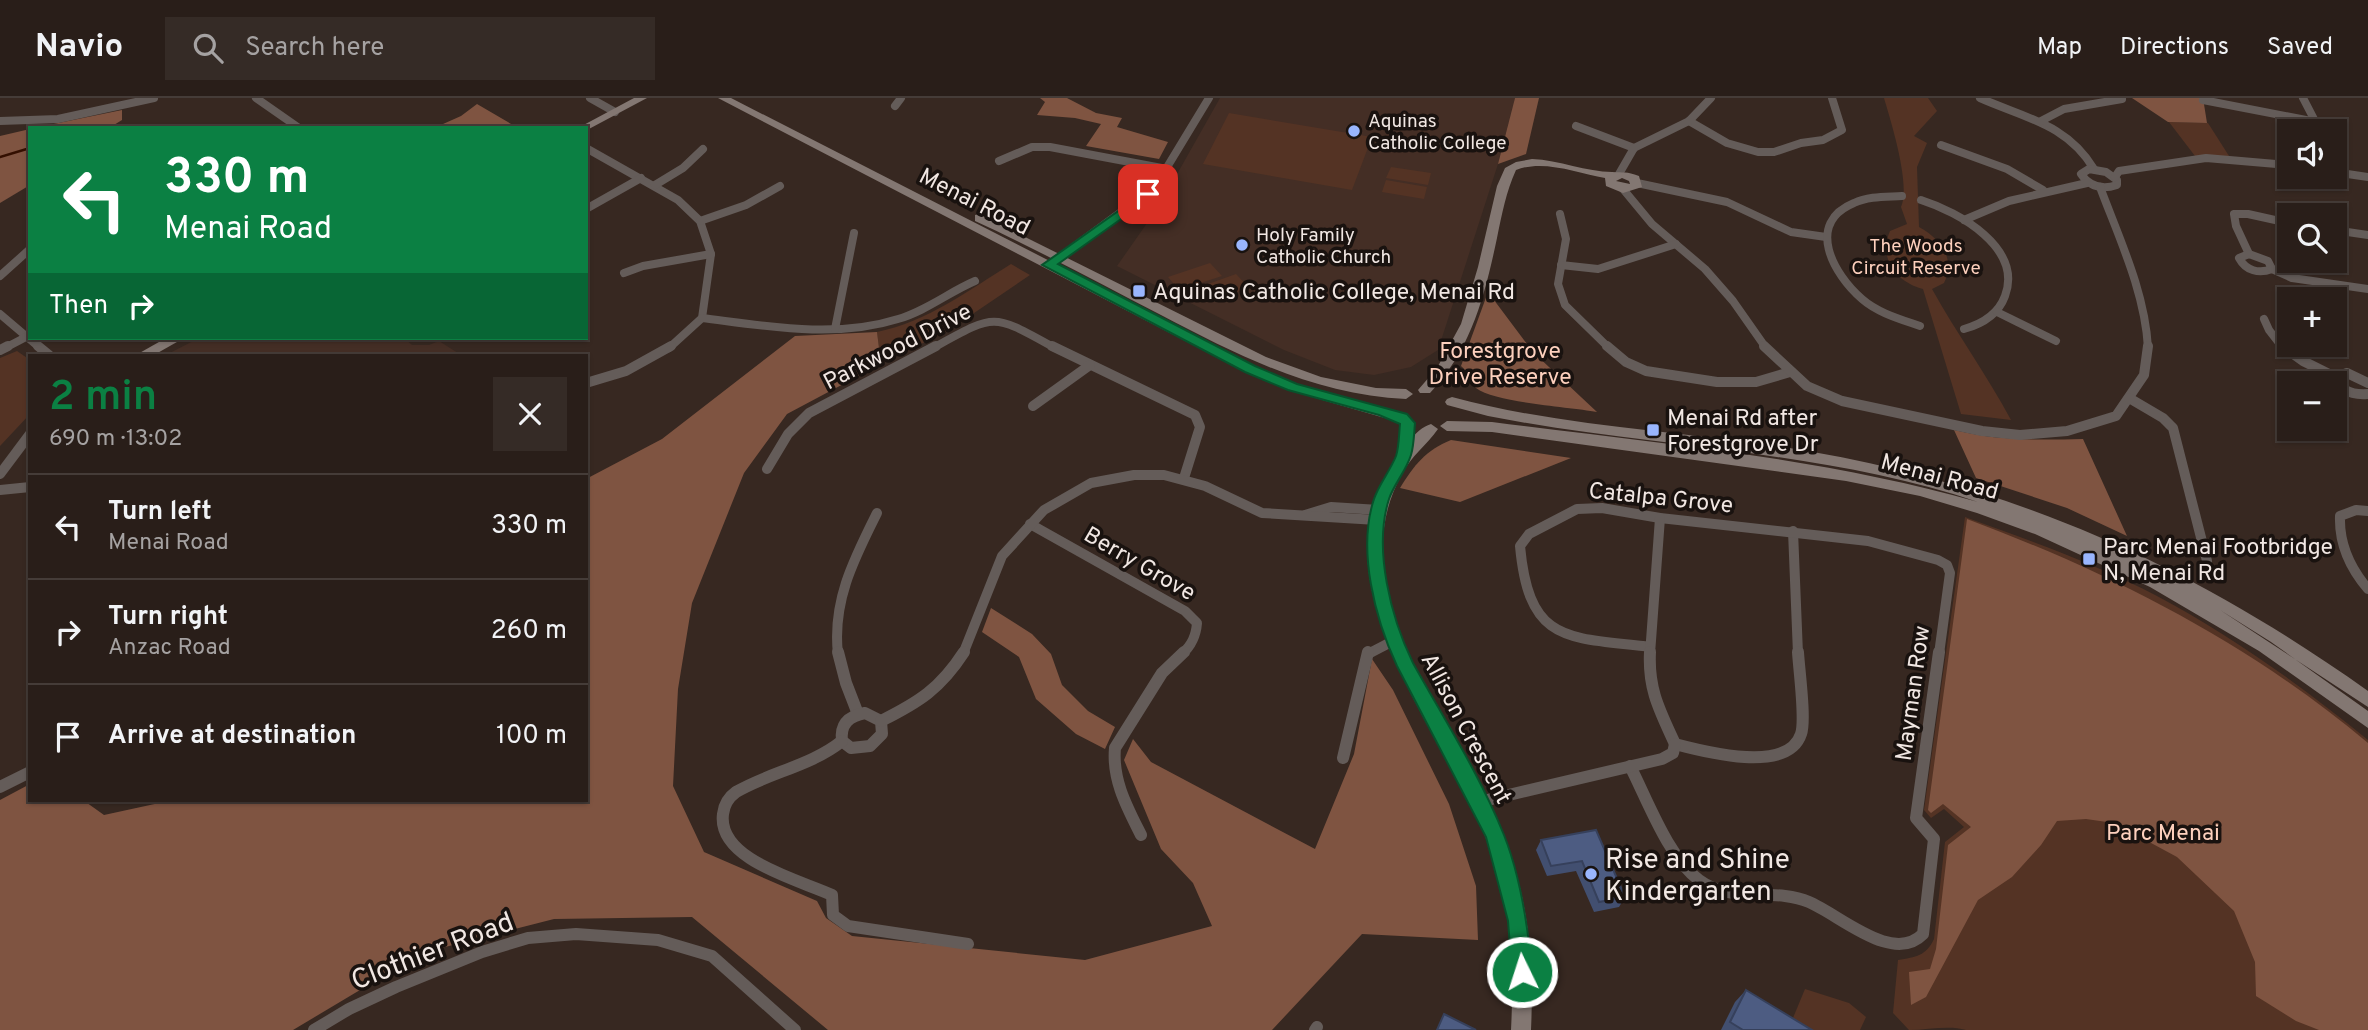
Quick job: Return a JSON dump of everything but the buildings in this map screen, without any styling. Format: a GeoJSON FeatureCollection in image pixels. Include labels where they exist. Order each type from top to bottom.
{"type":"FeatureCollection","features":[{"type":"Feature","properties":{"kind":"main road"},"geometry":{"type":"LineString","coordinates":[[587,126],[642,98]]}},
{"type":"Feature","properties":{"kind":"main road","name":"Menai Road"},"geometry":{"type":"LineString","coordinates":[[728,99],[1055,261],[1280,368],[1347,389],[1406,394]]}},
{"type":"Feature","properties":{"kind":"main road"},"geometry":{"type":"LineString","coordinates":[[1425,390],[1446,369],[1465,334],[1507,174],[1530,168],[1613,177],[1630,176],[1637,183],[1633,188],[1615,187],[1613,177]]}},
{"type":"Feature","properties":{"kind":"main road","name":"Menai Road"},"geometry":{"type":"LineString","coordinates":[[1055,261],[1250,369],[1293,387],[1405,420]]}},
{"type":"Feature","properties":{"kind":"main road"},"geometry":{"type":"LineString","coordinates":[[145,354],[173,340]]}},
{"type":"Feature","properties":{"kind":"main road"},"geometry":{"type":"LineString","coordinates":[[1405,420],[1431,429],[1447,426],[1455,417],[1456,411],[1449,399],[1446,369]]}},
{"type":"Feature","properties":{"kind":"main road"},"geometry":{"type":"LineString","coordinates":[[1404,454],[1405,420],[1398,405],[1406,394],[1425,390],[1449,399]]}},
{"type":"Feature","properties":{"kind":"main road","name":"Menai Road"},"geometry":{"type":"LineString","coordinates":[[1449,399],[1520,418],[1849,463],[1979,495],[2061,524],[2165,572],[2275,635],[2368,700]]}},
{"type":"Feature","properties":{"kind":"main road","name":"Menai Road"},"geometry":{"type":"LineString","coordinates":[[1447,426],[1492,427],[1816,471],[1909,489],[1977,507],[2091,550],[2203,608],[2275,652],[2368,722]]}},
{"type":"Feature","properties":{"kind":"main road"},"geometry":{"type":"LineString","coordinates":[[1404,454],[1431,429]]}},
{"type":"Feature","properties":{"kind":"main road","name":"Allison Crescent"},"geometry":{"type":"LineString","coordinates":[[1404,454],[1387,486],[1378,515],[1376,544],[1379,585],[1394,640],[1479,802],[1500,851],[1518,921],[1522,972],[1521,1030]]}},
{"type":"Feature","properties":{"kind":"street"},"geometry":{"type":"LineString","coordinates":[[0,121],[38,121],[154,98]]}},
{"type":"Feature","properties":{"kind":"street"},"geometry":{"type":"LineString","coordinates":[[256,98],[294,126]]}},
{"type":"Feature","properties":{"kind":"street"},"geometry":{"type":"LineString","coordinates":[[590,98],[615,112]]}},
{"type":"Feature","properties":{"kind":"street"},"geometry":{"type":"LineString","coordinates":[[895,106],[901,98]]}},
{"type":"Feature","properties":{"kind":"street"},"geometry":{"type":"LineString","coordinates":[[1055,261],[1148,194],[1167,169],[1208,99],[1198,98]]}},
{"type":"Feature","properties":{"kind":"street"},"geometry":{"type":"LineString","coordinates":[[1613,177],[1634,148],[1689,121],[1711,98]]}},
{"type":"Feature","properties":{"kind":"street"},"geometry":{"type":"LineString","coordinates":[[1689,121],[1720,140],[1746,151],[1772,152],[1799,144],[1830,140],[1842,130],[1832,98]]}},
{"type":"Feature","properties":{"kind":"street"},"geometry":{"type":"LineString","coordinates":[[1980,98],[2041,121],[2080,145],[2094,169]]}},
{"type":"Feature","properties":{"kind":"street"},"geometry":{"type":"LineString","coordinates":[[2303,98],[2314,119]]}},
{"type":"Feature","properties":{"kind":"street"},"geometry":{"type":"LineString","coordinates":[[2041,121],[2064,109],[2122,99]]}},
{"type":"Feature","properties":{"kind":"street"},"geometry":{"type":"LineString","coordinates":[[2203,100],[2304,119]]}},
{"type":"Feature","properties":{"kind":"street"},"geometry":{"type":"LineString","coordinates":[[1576,126],[1634,148]]}},
{"type":"Feature","properties":{"kind":"street"},"geometry":{"type":"LineString","coordinates":[[1941,145],[2007,169],[2043,190]]}},
{"type":"Feature","properties":{"kind":"street"},"geometry":{"type":"LineString","coordinates":[[999,161],[1032,147],[1050,147],[1167,169]]}},
{"type":"Feature","properties":{"kind":"street"},"geometry":{"type":"LineString","coordinates":[[588,149],[678,200],[700,221],[711,254],[702,318],[677,342],[658,355],[626,371],[588,382]]}},
{"type":"Feature","properties":{"kind":"street"},"geometry":{"type":"LineString","coordinates":[[655,186],[683,168],[703,149]]}},
{"type":"Feature","properties":{"kind":"street"},"geometry":{"type":"LineString","coordinates":[[2115,177],[2094,169],[2082,172],[2081,177],[2100,187],[2117,185],[2115,177],[2119,171],[2206,158],[2277,164]]}},
{"type":"Feature","properties":{"kind":"street"},"geometry":{"type":"LineString","coordinates":[[2347,174],[2368,177]]}},
{"type":"Feature","properties":{"kind":"street"},"geometry":{"type":"LineString","coordinates":[[588,208],[641,178]]}},
{"type":"Feature","properties":{"kind":"street"},"geometry":{"type":"LineString","coordinates":[[1637,183],[1727,202],[1791,232],[1826,237]]}},
{"type":"Feature","properties":{"kind":"street"},"geometry":{"type":"LineString","coordinates":[[1964,220],[1995,203],[2043,190],[2088,183]]}},
{"type":"Feature","properties":{"kind":"street"},"geometry":{"type":"LineString","coordinates":[[700,221],[746,205],[780,186]]}},
{"type":"Feature","properties":{"kind":"street"},"geometry":{"type":"LineString","coordinates":[[1623,189],[1652,224],[1705,270],[1734,301],[1765,347],[1807,386],[1842,401],[2000,434],[2067,431],[2116,416],[2144,375],[2148,355],[2147,330],[2135,281],[2100,187]]}},
{"type":"Feature","properties":{"kind":"street"},"geometry":{"type":"LineString","coordinates":[[1902,196],[1875,195],[1852,201],[1833,218],[1826,237],[1832,260],[1842,277],[1861,298],[1890,316],[1920,326]]}},
{"type":"Feature","properties":{"kind":"street"},"geometry":{"type":"LineString","coordinates":[[1922,200],[1948,209],[1964,220],[1992,243],[2006,264],[2010,279],[2009,292],[1997,312],[1983,324],[1964,329]]}},
{"type":"Feature","properties":{"kind":"street"},"geometry":{"type":"LineString","coordinates":[[1560,214],[1566,239],[1558,284],[1565,305],[1626,362],[1646,371],[1733,383],[1766,381],[1790,372]]}},
{"type":"Feature","properties":{"kind":"street"},"geometry":{"type":"LineString","coordinates":[[2249,254],[2236,226],[2234,214],[2277,220]]}},
{"type":"Feature","properties":{"kind":"street"},"geometry":{"type":"LineString","coordinates":[[2347,232],[2368,235]]}},
{"type":"Feature","properties":{"kind":"street"},"geometry":{"type":"LineString","coordinates":[[835,329],[855,233]]}},
{"type":"Feature","properties":{"kind":"street"},"geometry":{"type":"LineString","coordinates":[[1561,265],[1598,269],[1676,244]]}},
{"type":"Feature","properties":{"kind":"street"},"geometry":{"type":"LineString","coordinates":[[0,276],[28,251]]}},
{"type":"Feature","properties":{"kind":"street"},"geometry":{"type":"LineString","coordinates":[[624,273],[643,266],[711,254]]}},
{"type":"Feature","properties":{"kind":"street"},"geometry":{"type":"LineString","coordinates":[[2272,269],[2269,261],[2249,254],[2239,258],[2245,266],[2261,272],[2272,269],[2292,278],[2368,289]]}},
{"type":"Feature","properties":{"kind":"street"},"geometry":{"type":"LineString","coordinates":[[702,318],[835,329],[862,327],[897,320],[975,281]]}},
{"type":"Feature","properties":{"kind":"street"},"geometry":{"type":"LineString","coordinates":[[1997,312],[2056,341]]}},
{"type":"Feature","properties":{"kind":"street"},"geometry":{"type":"LineString","coordinates":[[0,314],[26,337],[0,350]]}},
{"type":"Feature","properties":{"kind":"street"},"geometry":{"type":"LineString","coordinates":[[2263,319],[2276,342],[2301,360],[2323,371]]}},
{"type":"Feature","properties":{"kind":"street","name":"Parkwood Drive"},"geometry":{"type":"LineString","coordinates":[[767,469],[788,434],[809,413],[981,322],[995,320],[1008,322],[1195,415],[1200,427],[1184,478]]}},
{"type":"Feature","properties":{"kind":"street"},"geometry":{"type":"LineString","coordinates":[[30,340],[48,354]]}},
{"type":"Feature","properties":{"kind":"street"},"geometry":{"type":"LineString","coordinates":[[1033,406],[1090,365]]}},
{"type":"Feature","properties":{"kind":"street"},"geometry":{"type":"LineString","coordinates":[[2347,373],[2368,383]]}},
{"type":"Feature","properties":{"kind":"street"},"geometry":{"type":"LineString","coordinates":[[2347,391],[2368,394]]}},
{"type":"Feature","properties":{"kind":"street"},"geometry":{"type":"LineString","coordinates":[[2129,398],[2163,418],[2172,428],[2207,561]]}},
{"type":"Feature","properties":{"kind":"street"},"geometry":{"type":"LineString","coordinates":[[0,474],[28,437]]}},
{"type":"Feature","properties":{"kind":"street"},"geometry":{"type":"LineString","coordinates":[[881,721],[921,701],[952,671],[968,646],[1002,556],[1030,524],[1062,498],[1091,483],[1134,475],[1184,478],[1262,513],[1378,515]]}},
{"type":"Feature","properties":{"kind":"street"},"geometry":{"type":"LineString","coordinates":[[0,490],[28,487]]}},
{"type":"Feature","properties":{"kind":"street","name":"Catalpa Grove"},"geometry":{"type":"LineString","coordinates":[[1650,647],[1572,635],[1549,626],[1540,618],[1521,561],[1520,546],[1529,534],[1577,509],[1602,508],[1660,518],[1868,541],[1938,560],[1947,565],[1950,573]]}},
{"type":"Feature","properties":{"kind":"street"},"geometry":{"type":"LineString","coordinates":[[2368,511],[2356,510],[2340,516],[2339,527],[2358,578],[2368,589]]}},
{"type":"Feature","properties":{"kind":"street"},"geometry":{"type":"LineString","coordinates":[[858,714],[844,682],[834,630],[846,581],[877,513]]}},
{"type":"Feature","properties":{"kind":"street"},"geometry":{"type":"LineString","coordinates":[[1479,802],[1662,759],[1672,753],[1675,744],[1652,693],[1649,672],[1660,518]]}},
{"type":"Feature","properties":{"kind":"street","name":"Berry Grove"},"geometry":{"type":"LineString","coordinates":[[1030,524],[1185,611],[1197,623],[1198,637],[1164,670],[1146,703],[1118,740],[1113,759],[1123,797],[1141,835]]}},
{"type":"Feature","properties":{"kind":"street"},"geometry":{"type":"LineString","coordinates":[[1675,744],[1727,754],[1772,756],[1790,750],[1802,732],[1793,531]]}},
{"type":"Feature","properties":{"kind":"street","name":"Mayman Row"},"geometry":{"type":"LineString","coordinates":[[1630,766],[1673,846],[1698,879],[1713,888],[1726,891],[1795,897],[1892,945],[1906,948],[1918,943],[1923,934],[1934,839],[1916,818],[1950,573]]}},
{"type":"Feature","properties":{"kind":"street"},"geometry":{"type":"LineString","coordinates":[[1343,758],[1368,652],[1394,640]]}},
{"type":"Feature","properties":{"kind":"street"},"geometry":{"type":"LineString","coordinates":[[842,741],[857,750],[871,747],[881,738],[881,721],[872,714],[858,714],[843,725],[842,741],[828,752],[734,793],[725,801],[721,822],[730,839],[749,858],[832,895],[833,915],[848,926],[968,944]]}},
{"type":"Feature","properties":{"kind":"street"},"geometry":{"type":"LineString","coordinates":[[0,787],[28,773]]}},
{"type":"Feature","properties":{"kind":"street","name":"Clothier Road"},"geometry":{"type":"LineString","coordinates":[[314,1030],[349,1009],[396,987],[482,952],[528,938],[576,934],[659,940],[712,956],[795,1030]]}},
{"type":"Feature","properties":{"kind":"shaded area"},"geometry":{"type":"Polygon","coordinates":[[[1220,98],[1515,98],[1498,164],[1438,350],[1411,367],[1374,375],[1335,370],[1284,350],[1117,266],[1159,206],[1220,98]]]}},
{"type":"Feature","properties":{"kind":"shaded area"},"geometry":{"type":"Polygon","coordinates":[[[195,340],[406,340],[412,345],[429,345],[439,341],[459,354],[168,354],[195,340]]]}},
{"type":"Feature","properties":{"kind":"green space"},"geometry":{"type":"Polygon","coordinates":[[[1040,98],[1067,98],[1096,113],[1122,118],[1117,127],[1168,142],[1159,159],[1086,146],[1101,124],[1075,118],[1037,115],[1045,102],[1040,98]]]}},
{"type":"Feature","properties":{"kind":"green space"},"geometry":{"type":"Polygon","coordinates":[[[1515,98],[1539,98],[1526,154],[1498,164],[1515,98]]]}},
{"type":"Feature","properties":{"kind":"green space","name":"The Woods Circuit Reserve"},"geometry":{"type":"Polygon","coordinates":[[[1884,98],[1928,98],[1937,111],[1914,136],[1927,143],[1917,167],[1919,227],[1940,244],[1948,266],[1944,283],[1932,289],[2011,420],[1961,414],[1923,289],[1913,286],[1898,275],[1888,259],[1886,250],[1890,231],[1907,224],[1901,207],[1904,184],[1902,169],[1884,98]]]}},
{"type":"Feature","properties":{"kind":"green space"},"geometry":{"type":"Polygon","coordinates":[[[2132,98],[2203,98],[2207,123],[2168,122],[2132,98]]]}},
{"type":"Feature","properties":{"kind":"green space"},"geometry":{"type":"Polygon","coordinates":[[[477,104],[515,126],[438,126],[461,116],[477,104]]]}},
{"type":"Feature","properties":{"kind":"green space"},"geometry":{"type":"Polygon","coordinates":[[[122,110],[122,120],[112,126],[44,126],[122,110]]]}},
{"type":"Feature","properties":{"kind":"green space"},"geometry":{"type":"Polygon","coordinates":[[[1229,113],[1372,137],[1352,190],[1203,164],[1229,113]]]}},
{"type":"Feature","properties":{"kind":"green space"},"geometry":{"type":"Polygon","coordinates":[[[2169,122],[2208,123],[2229,156],[2195,156],[2169,122]]]}},
{"type":"Feature","properties":{"kind":"green space"},"geometry":{"type":"Polygon","coordinates":[[[28,129],[28,186],[0,203],[0,136],[28,129]]]}},
{"type":"Feature","properties":{"kind":"green space"},"geometry":{"type":"Polygon","coordinates":[[[1391,167],[1431,173],[1428,185],[1386,178],[1391,167]]]}},
{"type":"Feature","properties":{"kind":"green space"},"geometry":{"type":"Polygon","coordinates":[[[1386,180],[1427,187],[1424,199],[1382,192],[1386,180]]]}},
{"type":"Feature","properties":{"kind":"green space"},"geometry":{"type":"Polygon","coordinates":[[[1210,263],[1222,276],[1179,290],[1168,277],[1210,263]]]}},
{"type":"Feature","properties":{"kind":"green space"},"geometry":{"type":"Polygon","coordinates":[[[1011,264],[1030,275],[949,330],[881,364],[877,332],[930,313],[1011,264]]]}},
{"type":"Feature","properties":{"kind":"green space"},"geometry":{"type":"Polygon","coordinates":[[[1236,274],[1249,288],[1205,302],[1194,289],[1236,274]]]}},
{"type":"Feature","properties":{"kind":"green space","name":"Forestgrove Drive Reserve"},"geometry":{"type":"Polygon","coordinates":[[[1488,292],[1533,352],[1597,412],[1516,401],[1486,393],[1474,386],[1461,366],[1488,292]]]}},
{"type":"Feature","properties":{"kind":"green space"},"geometry":{"type":"Polygon","coordinates":[[[877,332],[881,364],[787,414],[744,473],[692,603],[678,689],[673,786],[704,852],[817,901],[826,918],[852,936],[1085,960],[1212,926],[1193,883],[1161,849],[1124,760],[1133,739],[1151,762],[1315,849],[1354,754],[1372,659],[1393,690],[1449,804],[1476,886],[1478,940],[1362,934],[1272,1030],[828,1030],[692,917],[554,919],[422,953],[293,1030],[0,1030],[0,800],[28,785],[28,802],[86,802],[104,815],[164,802],[588,802],[588,478],[662,439],[795,336],[877,332]]]}},
{"type":"Feature","properties":{"kind":"green space"},"geometry":{"type":"Polygon","coordinates":[[[17,351],[28,359],[28,416],[0,446],[0,358],[17,351]]]}},
{"type":"Feature","properties":{"kind":"green space"},"geometry":{"type":"Polygon","coordinates":[[[1954,430],[2002,438],[2083,439],[2127,536],[2067,508],[1976,478],[1954,430]]]}},
{"type":"Feature","properties":{"kind":"green space"},"geometry":{"type":"Polygon","coordinates":[[[1451,440],[1571,458],[1460,502],[1400,488],[1421,459],[1434,448],[1451,440]]]}},
{"type":"Feature","properties":{"kind":"green space","name":"Parc Menai"},"geometry":{"type":"Polygon","coordinates":[[[1965,517],[2086,563],[2157,596],[2266,663],[2368,740],[2368,1030],[1909,1030],[1893,1013],[1898,960],[1920,955],[1934,939],[1945,842],[1964,827],[1944,809],[1931,818],[1924,810],[1965,517]]]}},
{"type":"Feature","properties":{"kind":"green space","name":"Parc Menai"},"geometry":{"type":"Polygon","coordinates":[[[1967,519],[2074,563],[2177,614],[2276,673],[2368,743],[2368,1030],[2319,1030],[2296,1021],[2256,996],[2255,962],[2234,911],[2177,857],[2114,823],[2086,819],[2057,821],[2041,845],[2012,877],[1978,900],[1926,997],[1911,1005],[1909,972],[1930,969],[1936,949],[1948,845],[1971,827],[1943,804],[1931,813],[1928,810],[1967,519]]]}},
{"type":"Feature","properties":{"kind":"green space"},"geometry":{"type":"Polygon","coordinates":[[[991,608],[1032,634],[1051,654],[1062,685],[1088,711],[1115,727],[1105,749],[1076,734],[1036,699],[1019,657],[982,632],[991,608]]]}},
{"type":"Feature","properties":{"kind":"green space"},"geometry":{"type":"Polygon","coordinates":[[[1805,989],[1849,1003],[1866,1017],[1860,1030],[1788,1030],[1805,989]]]}},
{"type":"Feature","properties":{"kind":"waterway"},"geometry":{"type":"LineString","coordinates":[[0,157],[28,149]]}},
{"type":"Feature","properties":{"kind":"place","name":"Aquinas Catholic College"},"geometry":{"type":"Point","coordinates":[1354,131]}},
{"type":"Feature","properties":{"kind":"place","name":"Holy Family Catholic Church"},"geometry":{"type":"Point","coordinates":[1242,245]}},
{"type":"Feature","properties":{"kind":"place","name":"Aquinas Catholic College, Menai Rd"},"geometry":{"type":"Point","coordinates":[1139,291]}},
{"type":"Feature","properties":{"kind":"place","name":"Menai Rd after Forestgrove Dr"},"geometry":{"type":"Point","coordinates":[1653,430]}},
{"type":"Feature","properties":{"kind":"place","name":"Parc Menai Footbridge N, Menai Rd"},"geometry":{"type":"Point","coordinates":[2089,559]}},
{"type":"Feature","properties":{"kind":"place","name":"Rise and Shine Kindergarten"},"geometry":{"type":"Point","coordinates":[1591,874]}},
{"type":"Feature","properties":{"kind":"route"},"geometry":{"type":"LineString","coordinates":[[1148,194],[1049,265],[1250,369],[1293,387],[1383,411],[1408,423],[1404,454],[1382,497],[1378,513],[1376,544],[1382,603],[1405,666],[1479,802],[1495,837],[1518,921],[1522,972]]}}]}
